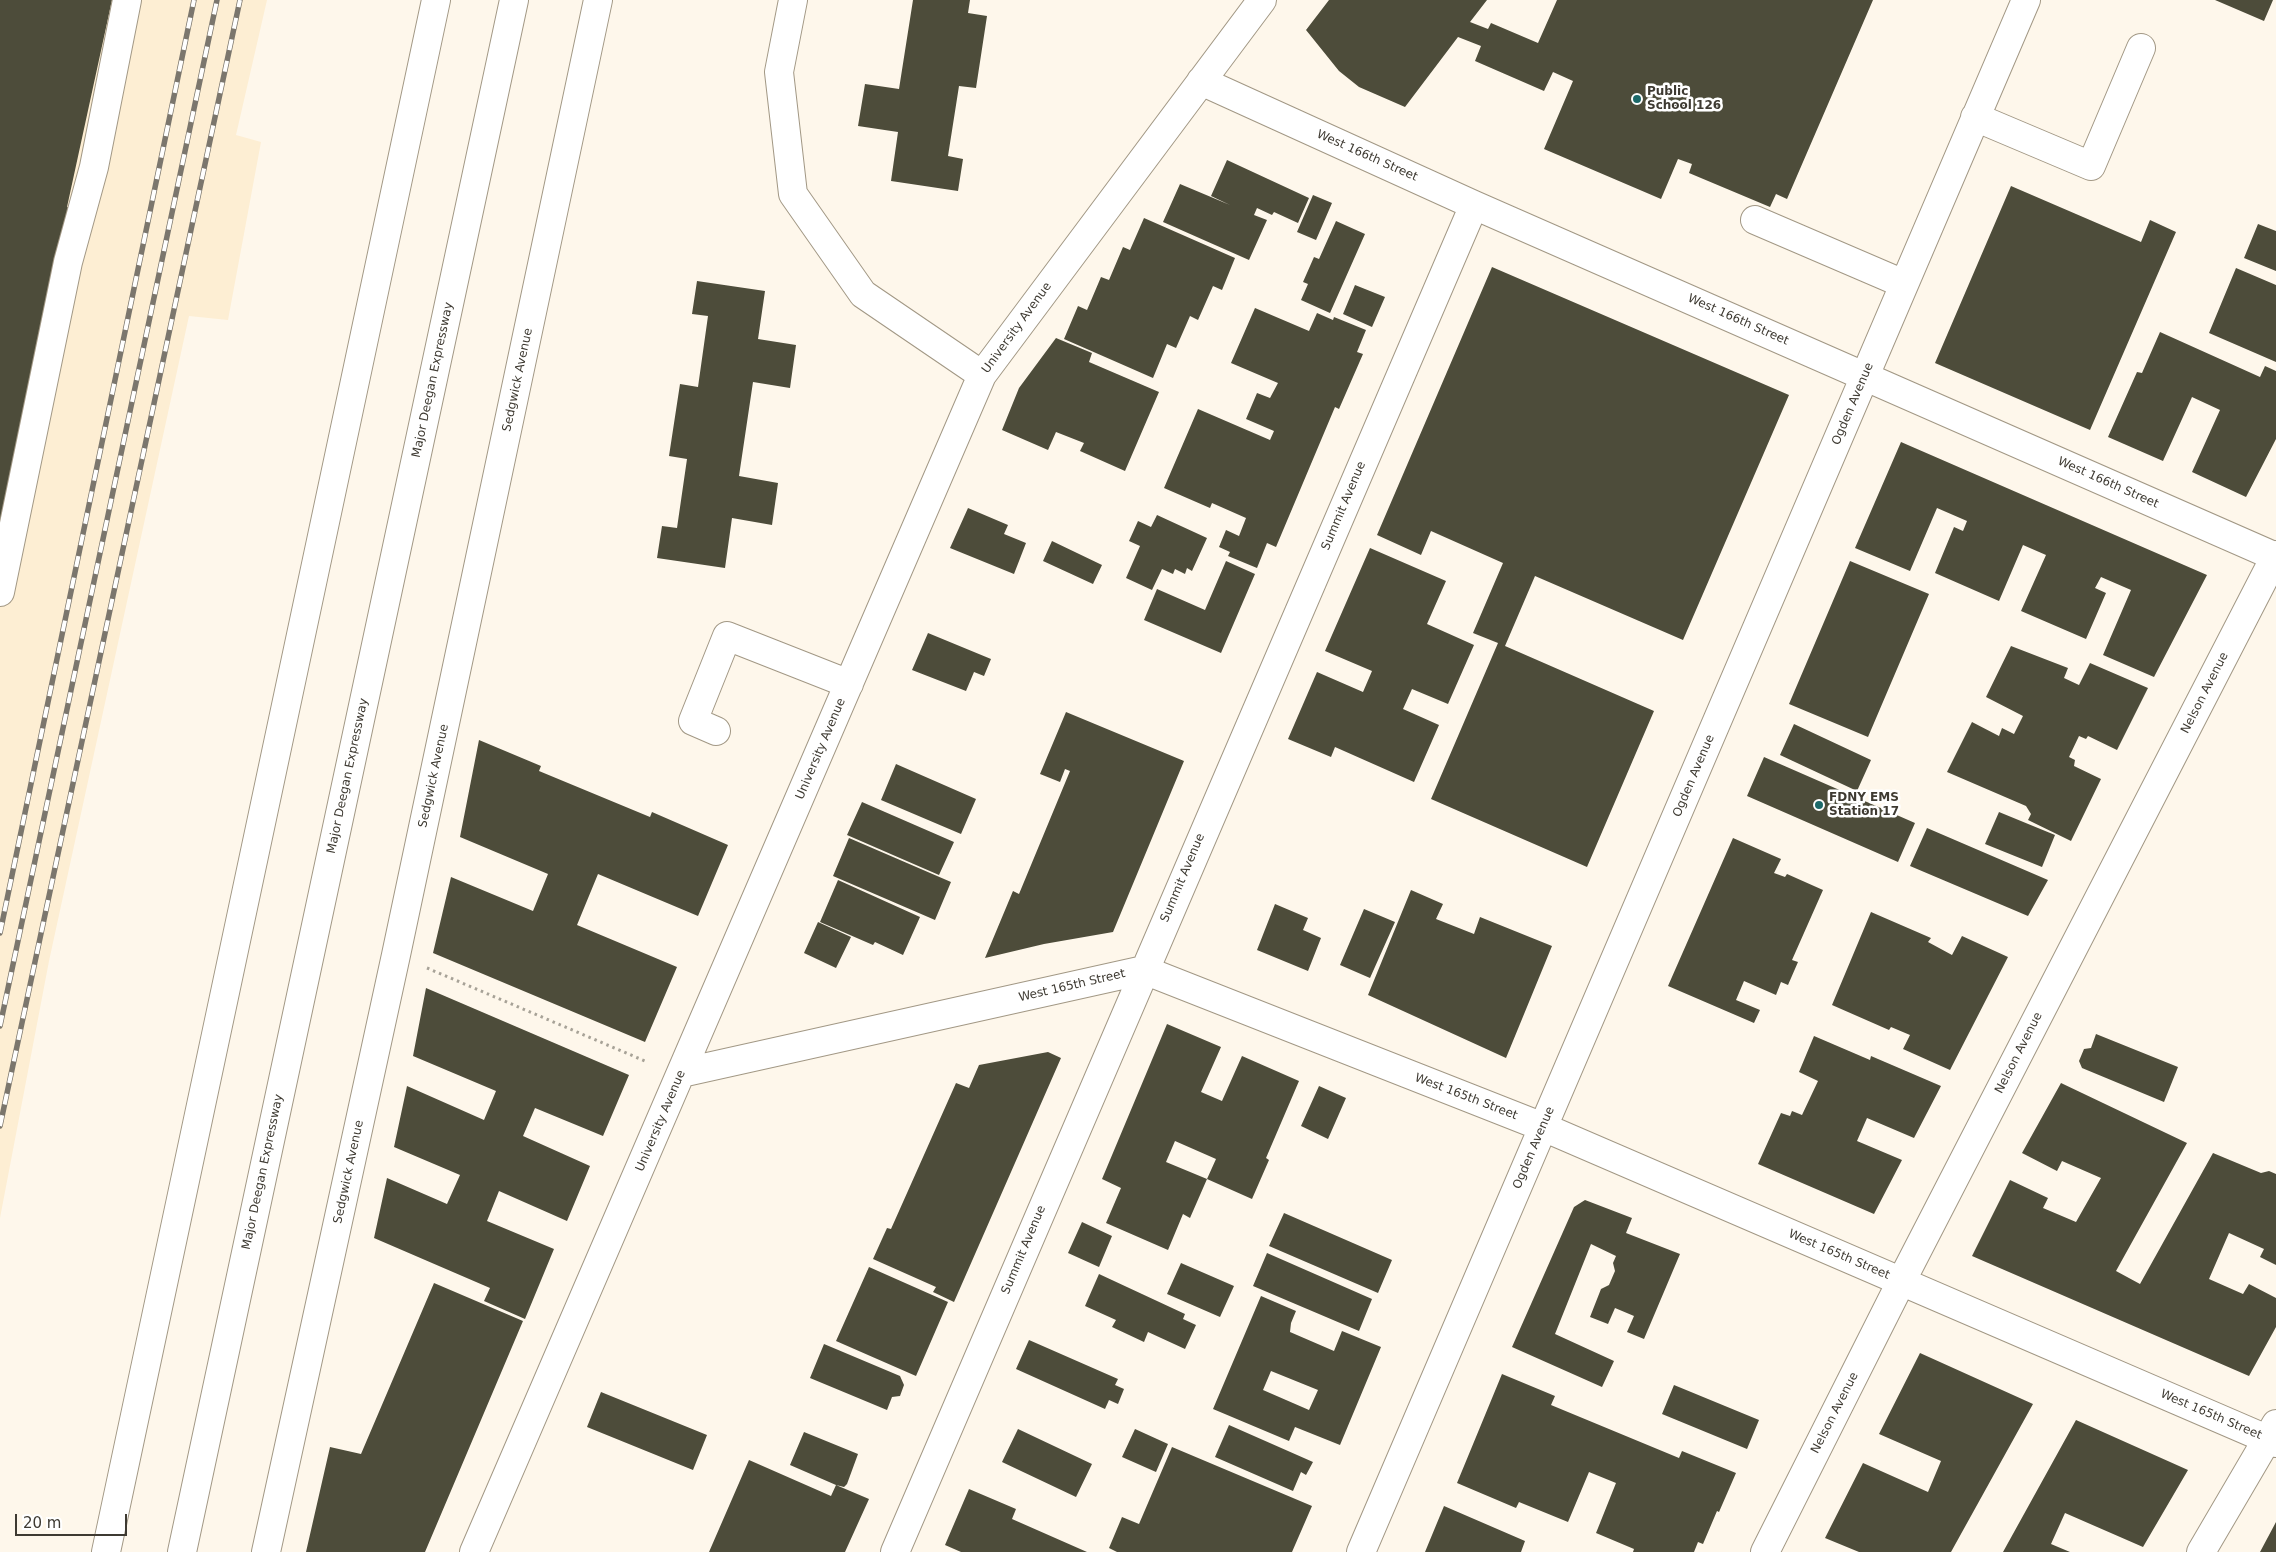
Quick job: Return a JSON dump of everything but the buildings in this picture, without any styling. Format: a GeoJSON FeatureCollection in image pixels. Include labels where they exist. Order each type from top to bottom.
{"type":"FeatureCollection","features":[{"type":"Feature","properties":{"kind":"main road"},"geometry":{"type":"LineString","coordinates":[[0,592],[68,262],[94,167],[127,0]]}},
{"type":"Feature","properties":{"kind":"main road"},"geometry":{"type":"LineString","coordinates":[[106,1552],[436,0]]}},
{"type":"Feature","properties":{"kind":"main road","name":"Major Deegan Expressway"},"geometry":{"type":"LineString","coordinates":[[182,1552],[514,0]]}},
{"type":"Feature","properties":{"kind":"main road","name":"Sedgwick Avenue"},"geometry":{"type":"LineString","coordinates":[[266,1552],[396,955],[598,0]]}},
{"type":"Feature","properties":{"kind":"main road"},"geometry":{"type":"LineString","coordinates":[[793,0],[779,72],[793,194],[863,294],[982,375]]}},
{"type":"Feature","properties":{"kind":"main road","name":"University Avenue"},"geometry":{"type":"LineString","coordinates":[[474,1552],[982,375],[1262,0]]}},
{"type":"Feature","properties":{"kind":"main road","name":"Ogden Avenue"},"geometry":{"type":"LineString","coordinates":[[1361,1552],[2026,0]]}},
{"type":"Feature","properties":{"kind":"main road"},"geometry":{"type":"LineString","coordinates":[[1976,118],[2091,166],[2141,48]]}},
{"type":"Feature","properties":{"kind":"main road","name":"West 166th Street"},"geometry":{"type":"LineString","coordinates":[[1201,81],[1474,205],[2276,556]]}},
{"type":"Feature","properties":{"kind":"main road","name":"Summit Avenue"},"geometry":{"type":"LineString","coordinates":[[895,1552],[1474,205]]}},
{"type":"Feature","properties":{"kind":"main road"},"geometry":{"type":"LineString","coordinates":[[1755,220],[1904,284]]}},
{"type":"Feature","properties":{"kind":"main road","name":"Nelson Avenue"},"geometry":{"type":"LineString","coordinates":[[1765,1552],[1901,1282],[2276,556]]}},
{"type":"Feature","properties":{"kind":"main road"},"geometry":{"type":"LineString","coordinates":[[716,731],[693,721],[727,636],[849,684]]}},
{"type":"Feature","properties":{"kind":"main road","name":"West 165th Street"},"geometry":{"type":"LineString","coordinates":[[681,1073],[1144,970],[1544,1127],[1901,1282],[2273,1435]]}},
{"type":"Feature","properties":{"kind":"main road"},"geometry":{"type":"LineString","coordinates":[[2201,1552],[2273,1435]]}},
{"type":"Feature","properties":{"kind":"path"},"geometry":{"type":"LineString","coordinates":[[396,955],[645,1061]]}},
{"type":"Feature","properties":{"kind":"shaded area"},"geometry":{"type":"Polygon","coordinates":[[[0,0],[267,0],[236,135],[261,142],[228,320],[189,316],[49,961],[0,1218],[0,0]]]}},
{"type":"Feature","properties":{"kind":"railway"},"geometry":{"type":"LineString","coordinates":[[0,933],[194,0]]}},
{"type":"Feature","properties":{"kind":"railway"},"geometry":{"type":"LineString","coordinates":[[0,1026],[217,0]]}},
{"type":"Feature","properties":{"kind":"railway"},"geometry":{"type":"LineString","coordinates":[[0,1126],[240,0]]}},
{"type":"Feature","properties":{"kind":"place","name":"Public School 126"},"geometry":{"type":"Point","coordinates":[1637,99]}},
{"type":"Feature","properties":{"kind":"place","name":"FDNY EMS Station 17"},"geometry":{"type":"Point","coordinates":[1819,805]}}]}
